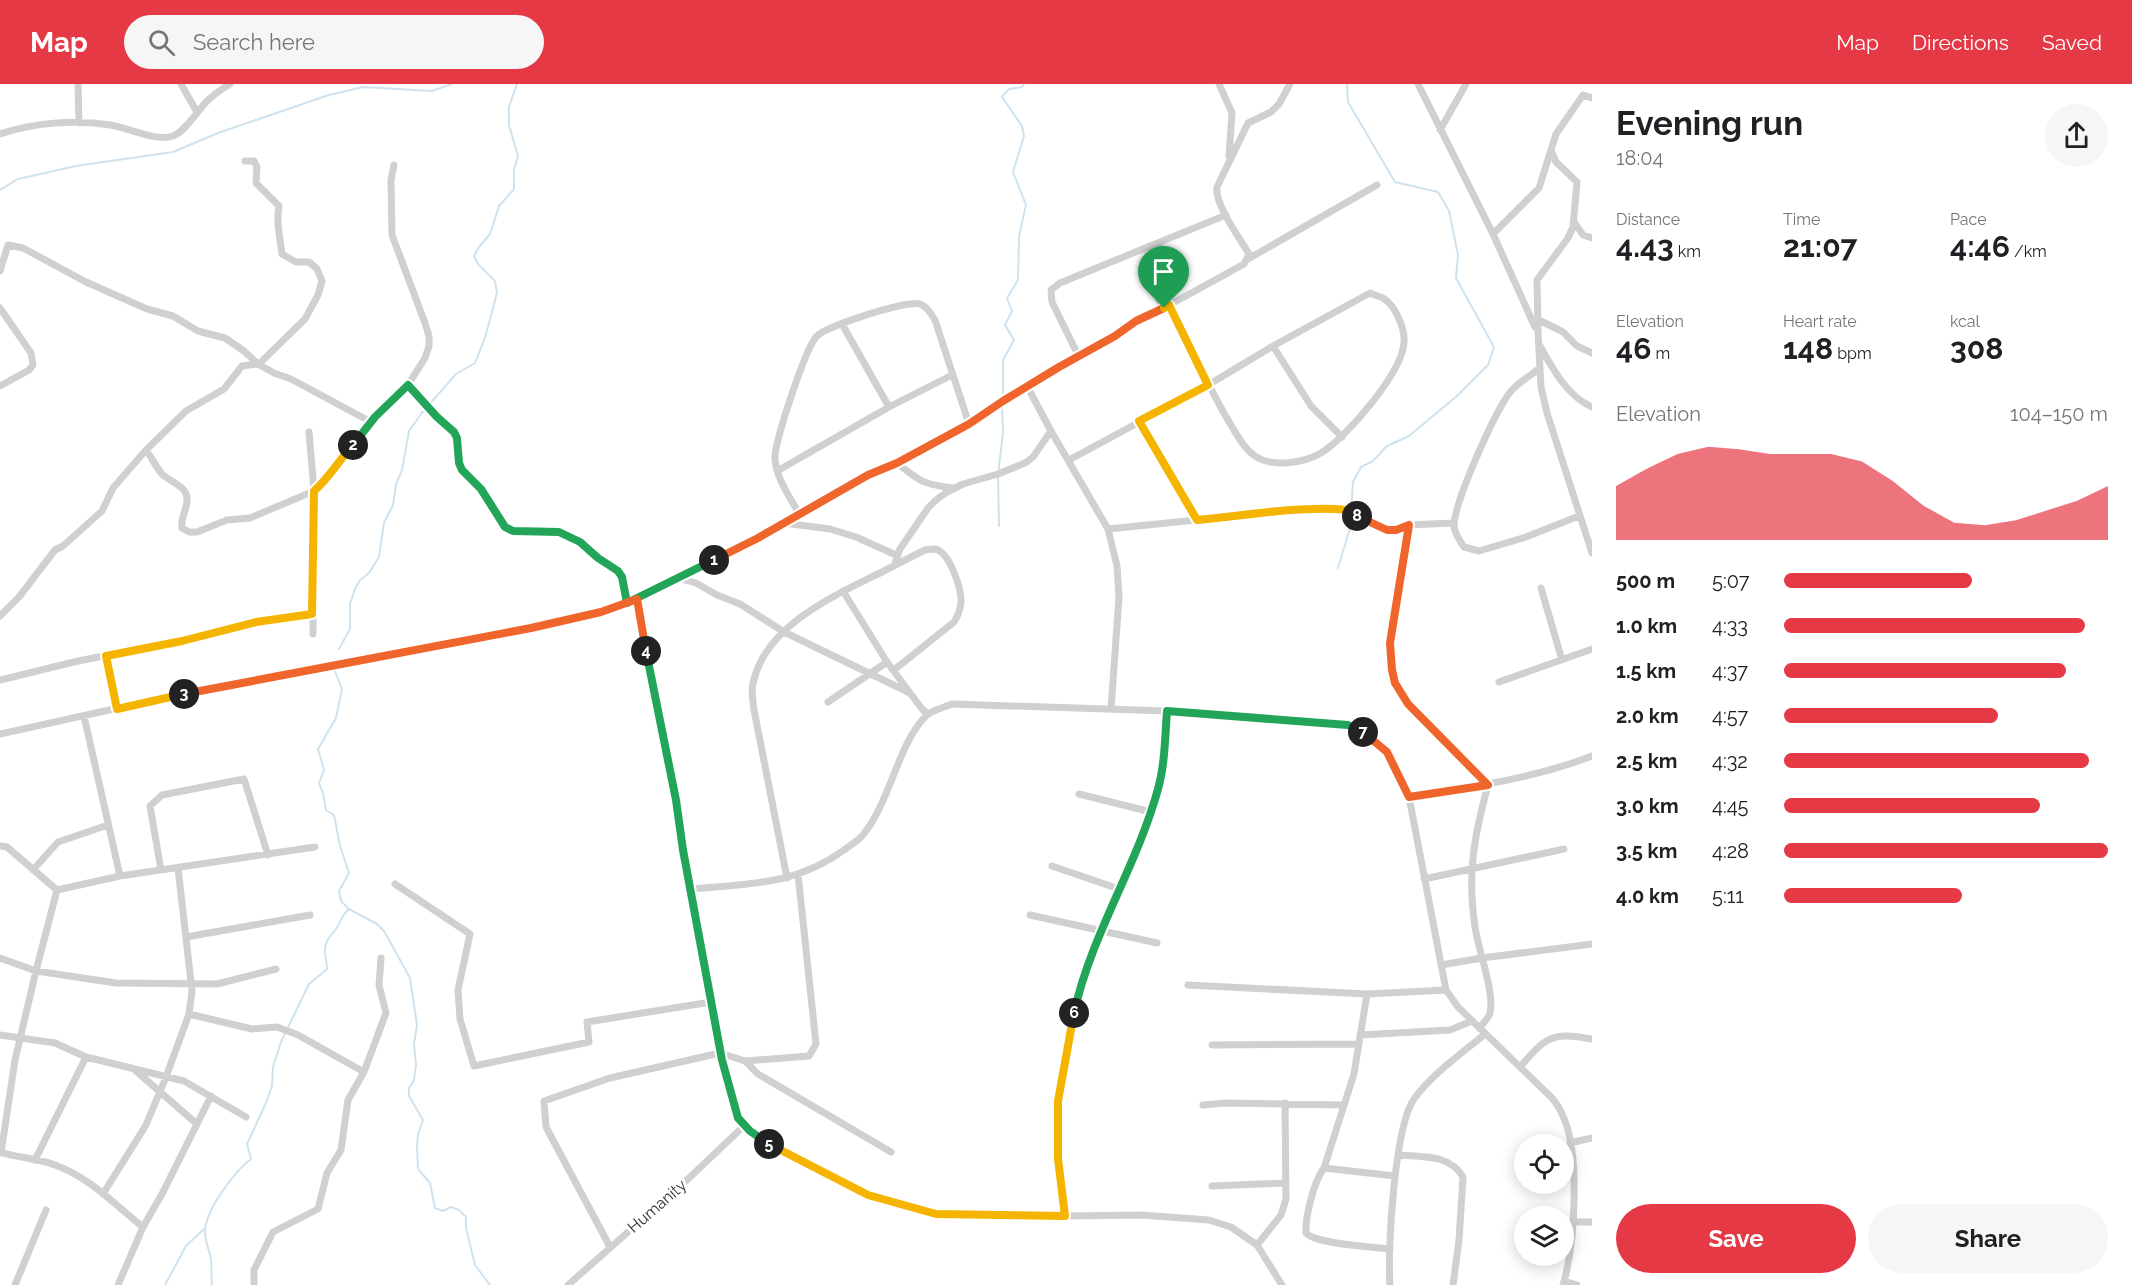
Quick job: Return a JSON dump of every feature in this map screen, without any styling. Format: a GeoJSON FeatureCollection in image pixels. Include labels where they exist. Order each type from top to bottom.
{"type":"FeatureCollection","features":[{"type":"Feature","properties":{"kind":"street"},"geometry":{"type":"LineString","coordinates":[[78,84],[79,123]]}},
{"type":"Feature","properties":{"kind":"street"},"geometry":{"type":"LineString","coordinates":[[181,84],[197,112]]}},
{"type":"Feature","properties":{"kind":"street"},"geometry":{"type":"LineString","coordinates":[[0,134],[46,125],[79,123],[111,125],[145,134],[171,137],[182,130],[208,100],[230,84]]}},
{"type":"Feature","properties":{"kind":"street"},"geometry":{"type":"LineString","coordinates":[[1219,84],[1232,114],[1229,160]]}},
{"type":"Feature","properties":{"kind":"street"},"geometry":{"type":"LineString","coordinates":[[1248,259],[1249,254],[1226,215],[1216,192],[1248,123],[1265,116],[1279,104],[1290,84]]}},
{"type":"Feature","properties":{"kind":"street"},"geometry":{"type":"LineString","coordinates":[[1418,84],[1493,234],[1538,332]]}},
{"type":"Feature","properties":{"kind":"street"},"geometry":{"type":"LineString","coordinates":[[1440,130],[1466,84]]}},
{"type":"Feature","properties":{"kind":"street"},"geometry":{"type":"LineString","coordinates":[[1493,234],[1539,188],[1556,134],[1583,95],[1592,98]]}},
{"type":"Feature","properties":{"kind":"street"},"geometry":{"type":"LineString","coordinates":[[1551,150],[1556,162],[1577,182],[1574,222],[1568,238],[1537,280],[1540,368],[1547,413],[1592,553]]}},
{"type":"Feature","properties":{"kind":"street"},"geometry":{"type":"LineString","coordinates":[[0,616],[19,597],[55,550],[63,546],[102,512],[113,488],[146,450],[186,411],[224,389],[242,366],[258,364],[305,319],[318,295],[322,281],[317,269],[309,262],[296,262],[282,254],[277,217],[279,206],[256,183],[257,167],[254,161],[245,161]]}},
{"type":"Feature","properties":{"kind":"street"},"geometry":{"type":"LineString","coordinates":[[146,450],[162,473],[179,485],[186,494],[185,512],[181,520],[182,528],[189,532],[197,532],[227,520],[250,518],[314,491],[333,472],[342,457],[371,422],[408,385],[425,358],[429,346],[429,336],[392,236],[391,180],[394,165]]}},
{"type":"Feature","properties":{"kind":"street"},"geometry":{"type":"LineString","coordinates":[[0,734],[531,628],[601,612],[627,603],[784,523],[868,475],[897,463],[969,424],[1027,386],[1136,321],[1244,264],[1248,259],[1377,184]]}},
{"type":"Feature","properties":{"kind":"street"},"geometry":{"type":"LineString","coordinates":[[1079,357],[1052,302],[1051,290],[1060,283],[1226,215]]}},
{"type":"Feature","properties":{"kind":"street"},"geometry":{"type":"LineString","coordinates":[[1574,222],[1583,235],[1592,238]]}},
{"type":"Feature","properties":{"kind":"street"},"geometry":{"type":"LineString","coordinates":[[1069,460],[1208,385],[1273,346],[1370,294],[1384,299],[1393,309],[1402,328],[1404,342],[1400,359],[1389,380],[1341,437],[1319,454],[1301,461],[1273,462],[1256,456],[1240,440],[1208,385],[1166,307],[1156,296],[1153,278],[1160,243]]}},
{"type":"Feature","properties":{"kind":"street"},"geometry":{"type":"LineString","coordinates":[[0,271],[8,245],[23,248],[86,282],[147,309],[173,315],[198,331],[225,338],[258,364],[371,422]]}},
{"type":"Feature","properties":{"kind":"street"},"geometry":{"type":"LineString","coordinates":[[799,514],[777,471],[775,458],[779,434],[809,350],[815,338],[824,330],[899,307],[921,304],[929,310],[935,321],[969,424]]}},
{"type":"Feature","properties":{"kind":"street"},"geometry":{"type":"LineString","coordinates":[[0,308],[31,353],[33,365],[29,370],[0,386]]}},
{"type":"Feature","properties":{"kind":"street"},"geometry":{"type":"LineString","coordinates":[[1537,319],[1563,332],[1577,346],[1592,353]]}},
{"type":"Feature","properties":{"kind":"street"},"geometry":{"type":"LineString","coordinates":[[842,324],[889,408]]}},
{"type":"Feature","properties":{"kind":"street"},"geometry":{"type":"LineString","coordinates":[[1538,344],[1556,374],[1583,403],[1592,407]]}},
{"type":"Feature","properties":{"kind":"street"},"geometry":{"type":"LineString","coordinates":[[1273,346],[1311,406],[1341,437]]}},
{"type":"Feature","properties":{"kind":"street"},"geometry":{"type":"LineString","coordinates":[[1540,368],[1509,393],[1471,469],[1455,516],[1457,535],[1464,547],[1479,551],[1526,537],[1579,516]]}},
{"type":"Feature","properties":{"kind":"street"},"geometry":{"type":"LineString","coordinates":[[777,471],[952,375]]}},
{"type":"Feature","properties":{"kind":"street"},"geometry":{"type":"LineString","coordinates":[[408,385],[454,432],[462,470],[481,489],[505,527],[513,531],[559,532],[580,542],[618,571],[622,577],[627,603]]}},
{"type":"Feature","properties":{"kind":"street"},"geometry":{"type":"LineString","coordinates":[[1027,386],[1108,529],[1117,567],[1119,597],[1111,709]]}},
{"type":"Feature","properties":{"kind":"street"},"geometry":{"type":"LineString","coordinates":[[1139,421],[1197,520]]}},
{"type":"Feature","properties":{"kind":"street"},"geometry":{"type":"LineString","coordinates":[[894,566],[896,555],[928,508],[953,488],[1025,463],[1033,457],[1051,431]]}},
{"type":"Feature","properties":{"kind":"street"},"geometry":{"type":"LineString","coordinates":[[309,432],[314,491],[313,634]]}},
{"type":"Feature","properties":{"kind":"street"},"geometry":{"type":"LineString","coordinates":[[897,463],[917,480],[930,486],[953,488]]}},
{"type":"Feature","properties":{"kind":"street"},"geometry":{"type":"LineString","coordinates":[[1108,529],[1293,510],[1338,509],[1351,512],[1387,530],[1396,530],[1409,525],[1455,523]]}},
{"type":"Feature","properties":{"kind":"street"},"geometry":{"type":"LineString","coordinates":[[784,523],[830,529],[856,537],[896,555]]}},
{"type":"Feature","properties":{"kind":"street"},"geometry":{"type":"LineString","coordinates":[[1409,525],[1390,643],[1395,683],[1408,704],[1488,785]]}},
{"type":"Feature","properties":{"kind":"street"},"geometry":{"type":"LineString","coordinates":[[787,878],[754,710],[753,684],[765,655],[784,632],[806,614],[843,591],[925,550],[934,549],[942,552],[949,561],[955,576],[961,602],[959,613],[954,622],[894,670]]}},
{"type":"Feature","properties":{"kind":"street"},"geometry":{"type":"LineString","coordinates":[[678,578],[696,583],[740,604],[784,632],[910,693]]}},
{"type":"Feature","properties":{"kind":"street"},"geometry":{"type":"LineString","coordinates":[[1541,588],[1562,660]]}},
{"type":"Feature","properties":{"kind":"street"},"geometry":{"type":"LineString","coordinates":[[843,591],[887,662],[928,714]]}},
{"type":"Feature","properties":{"kind":"street"},"geometry":{"type":"LineString","coordinates":[[637,599],[676,800],[720,1053],[738,1118],[770,1145],[868,1195],[936,1214],[1141,1215],[1209,1220],[1231,1227],[1257,1245],[1282,1285]]}},
{"type":"Feature","properties":{"kind":"street"},"geometry":{"type":"LineString","coordinates":[[0,680],[182,641],[256,622],[312,614]]}},
{"type":"Feature","properties":{"kind":"street"},"geometry":{"type":"LineString","coordinates":[[1499,682],[1592,649]]}},
{"type":"Feature","properties":{"kind":"street"},"geometry":{"type":"LineString","coordinates":[[106,656],[117,709]]}},
{"type":"Feature","properties":{"kind":"street"},"geometry":{"type":"LineString","coordinates":[[828,702],[887,662]]}},
{"type":"Feature","properties":{"kind":"street"},"geometry":{"type":"LineString","coordinates":[[691,889],[772,882],[811,870],[837,855],[860,838],[876,816],[912,736],[928,714],[952,704],[1167,711],[1348,725],[1367,734],[1387,752],[1409,797],[1446,990],[1458,1007],[1552,1098],[1563,1115],[1568,1134]]}},
{"type":"Feature","properties":{"kind":"street"},"geometry":{"type":"LineString","coordinates":[[1065,1216],[1058,1159],[1058,1101],[1078,992],[1151,812],[1163,768],[1167,711]]}},
{"type":"Feature","properties":{"kind":"street"},"geometry":{"type":"LineString","coordinates":[[84,716],[120,876]]}},
{"type":"Feature","properties":{"kind":"street"},"geometry":{"type":"LineString","coordinates":[[1409,797],[1488,785],[1548,771],[1592,756]]}},
{"type":"Feature","properties":{"kind":"street"},"geometry":{"type":"LineString","coordinates":[[161,870],[150,806],[162,795],[244,779],[268,855]]}},
{"type":"Feature","properties":{"kind":"street"},"geometry":{"type":"LineString","coordinates":[[1479,1028],[1487,1019],[1491,1003],[1475,928],[1471,869],[1478,822],[1488,785]]}},
{"type":"Feature","properties":{"kind":"street"},"geometry":{"type":"LineString","coordinates":[[1079,794],[1151,812]]}},
{"type":"Feature","properties":{"kind":"street"},"geometry":{"type":"LineString","coordinates":[[33,870],[58,842],[108,825]]}},
{"type":"Feature","properties":{"kind":"street"},"geometry":{"type":"LineString","coordinates":[[0,846],[7,848],[57,890]]}},
{"type":"Feature","properties":{"kind":"street"},"geometry":{"type":"LineString","coordinates":[[57,890],[120,876],[315,848]]}},
{"type":"Feature","properties":{"kind":"street"},"geometry":{"type":"LineString","coordinates":[[1424,879],[1564,849]]}},
{"type":"Feature","properties":{"kind":"street"},"geometry":{"type":"LineString","coordinates":[[1052,866],[1119,889]]}},
{"type":"Feature","properties":{"kind":"street"},"geometry":{"type":"LineString","coordinates":[[103,1194],[146,1125],[189,1014],[192,984],[178,868]]}},
{"type":"Feature","properties":{"kind":"street"},"geometry":{"type":"LineString","coordinates":[[610,1247],[546,1127],[544,1101],[610,1078],[720,1053],[745,1061],[808,1056],[816,1044],[798,874]]}},
{"type":"Feature","properties":{"kind":"street"},"geometry":{"type":"LineString","coordinates":[[395,884],[470,934],[458,990],[460,1019],[474,1066],[589,1042],[587,1022],[711,1002]]}},
{"type":"Feature","properties":{"kind":"street"},"geometry":{"type":"LineString","coordinates":[[57,890],[21,1037],[0,1153],[51,1163],[71,1171],[143,1227]]}},
{"type":"Feature","properties":{"kind":"street"},"geometry":{"type":"LineString","coordinates":[[186,937],[310,915]]}},
{"type":"Feature","properties":{"kind":"street"},"geometry":{"type":"LineString","coordinates":[[1030,915],[1157,943]]}},
{"type":"Feature","properties":{"kind":"street"},"geometry":{"type":"LineString","coordinates":[[1441,965],[1592,944]]}},
{"type":"Feature","properties":{"kind":"street"},"geometry":{"type":"LineString","coordinates":[[0,958],[36,971],[116,983],[217,984],[276,969]]}},
{"type":"Feature","properties":{"kind":"street"},"geometry":{"type":"LineString","coordinates":[[254,1285],[254,1270],[273,1232],[318,1209],[327,1173],[340,1150],[348,1100],[364,1072],[386,1013],[379,985],[381,958]]}},
{"type":"Feature","properties":{"kind":"street"},"geometry":{"type":"LineString","coordinates":[[1188,985],[1367,994],[1446,990]]}},
{"type":"Feature","properties":{"kind":"street"},"geometry":{"type":"LineString","coordinates":[[1367,994],[1354,1074],[1324,1168],[1311,1199],[1305,1226],[1308,1236],[1336,1243],[1390,1249]]}},
{"type":"Feature","properties":{"kind":"street"},"geometry":{"type":"LineString","coordinates":[[189,1014],[252,1029],[277,1027],[298,1035],[364,1072]]}},
{"type":"Feature","properties":{"kind":"street"},"geometry":{"type":"LineString","coordinates":[[1360,1035],[1450,1030],[1472,1021]]}},
{"type":"Feature","properties":{"kind":"street"},"geometry":{"type":"LineString","coordinates":[[1390,1285],[1395,1176],[1403,1124],[1413,1100],[1436,1076],[1485,1034]]}},
{"type":"Feature","properties":{"kind":"street"},"geometry":{"type":"LineString","coordinates":[[0,1035],[56,1043],[86,1056],[184,1081],[246,1116]]}},
{"type":"Feature","properties":{"kind":"street"},"geometry":{"type":"LineString","coordinates":[[1520,1067],[1534,1051],[1555,1036],[1565,1035],[1592,1040]]}},
{"type":"Feature","properties":{"kind":"street"},"geometry":{"type":"LineString","coordinates":[[1212,1045],[1359,1044]]}},
{"type":"Feature","properties":{"kind":"street"},"geometry":{"type":"LineString","coordinates":[[35,1160],[86,1056]]}},
{"type":"Feature","properties":{"kind":"street"},"geometry":{"type":"LineString","coordinates":[[745,1061],[759,1074],[891,1152]]}},
{"type":"Feature","properties":{"kind":"street"},"geometry":{"type":"LineString","coordinates":[[134,1069],[197,1124]]}},
{"type":"Feature","properties":{"kind":"street"},"geometry":{"type":"LineString","coordinates":[[118,1285],[143,1227],[211,1096]]}},
{"type":"Feature","properties":{"kind":"street"},"geometry":{"type":"LineString","coordinates":[[1257,1245],[1281,1215],[1286,1199],[1285,1103]]}},
{"type":"Feature","properties":{"kind":"street"},"geometry":{"type":"LineString","coordinates":[[1203,1105],[1285,1103],[1343,1105]]}},
{"type":"Feature","properties":{"kind":"street","name":"Humanity"},"geometry":{"type":"LineString","coordinates":[[568,1285],[688,1179],[745,1125]]}},
{"type":"Feature","properties":{"kind":"street"},"geometry":{"type":"LineString","coordinates":[[1574,1142],[1592,1138]]}},
{"type":"Feature","properties":{"kind":"street"},"geometry":{"type":"LineString","coordinates":[[1399,1155],[1445,1160],[1459,1169],[1463,1177],[1460,1240],[1453,1285]]}},
{"type":"Feature","properties":{"kind":"street"},"geometry":{"type":"LineString","coordinates":[[1324,1168],[1395,1176]]}},
{"type":"Feature","properties":{"kind":"street"},"geometry":{"type":"LineString","coordinates":[[1212,1186],[1286,1183]]}},
{"type":"Feature","properties":{"kind":"street"},"geometry":{"type":"LineString","coordinates":[[15,1285],[46,1210]]}},
{"type":"Feature","properties":{"kind":"street"},"geometry":{"type":"LineString","coordinates":[[1574,1222],[1592,1222]]}},
{"type":"Feature","properties":{"kind":"street"},"geometry":{"type":"LineString","coordinates":[[1567,1266],[1564,1283],[1577,1285]]}},
{"type":"Feature","properties":{"kind":"waterway"},"geometry":{"type":"LineString","coordinates":[[0,190],[18,179],[76,166],[173,152],[218,133],[329,95],[363,87],[432,91],[452,84]]}},
{"type":"Feature","properties":{"kind":"waterway"},"geometry":{"type":"LineString","coordinates":[[339,649],[350,629],[350,604],[355,589],[379,557],[384,523],[393,505],[409,431],[456,374],[475,363],[485,338],[497,293],[495,281],[478,264],[474,256],[490,234],[499,206],[514,189],[514,170],[518,156],[509,125],[509,107],[517,84]]}},
{"type":"Feature","properties":{"kind":"waterway"},"geometry":{"type":"LineString","coordinates":[[1003,398],[1003,360],[1014,340],[1005,325],[1012,311],[1007,298],[1018,280],[1019,236],[1026,205],[1013,172],[1024,136],[1022,126],[1002,97],[1009,89],[1022,87],[1024,84]]}},
{"type":"Feature","properties":{"kind":"waterway"},"geometry":{"type":"LineString","coordinates":[[1338,568],[1350,528],[1353,482],[1361,467],[1373,461],[1387,446],[1409,436],[1457,396],[1488,365],[1494,347],[1456,278],[1458,255],[1449,211],[1438,192],[1395,182],[1348,102],[1347,84]]}},
{"type":"Feature","properties":{"kind":"waterway"},"geometry":{"type":"LineString","coordinates":[[999,526],[998,474],[1003,433],[1002,404]]}},
{"type":"Feature","properties":{"kind":"waterway"},"geometry":{"type":"LineString","coordinates":[[334,669],[342,689],[336,718],[318,749],[324,770],[319,783],[326,810],[334,815],[340,846],[349,873],[339,891],[341,901],[349,909],[377,924],[384,931],[410,978],[417,1025],[414,1044],[416,1065],[409,1096],[423,1120],[418,1134],[418,1169],[430,1183],[435,1208],[443,1211],[451,1207],[459,1210],[466,1217],[466,1228],[475,1265],[490,1285]]}},
{"type":"Feature","properties":{"kind":"waterway"},"geometry":{"type":"LineString","coordinates":[[212,1285],[211,1261],[205,1233],[207,1220],[223,1191],[237,1172],[251,1159],[247,1144],[272,1086],[273,1067],[281,1042],[309,984],[327,969],[326,943],[349,909]]}},
{"type":"Feature","properties":{"kind":"waterway"},"geometry":{"type":"LineString","coordinates":[[165,1285],[186,1246],[204,1229]]}},
{"type":"Feature","properties":{"kind":"route"},"geometry":{"type":"LineString","coordinates":[[1169,305],[1208,385],[1139,421],[1197,520],[1293,510],[1338,509],[1351,512],[1387,530],[1396,530],[1409,525],[1390,643],[1395,683],[1408,704],[1488,785],[1409,797],[1387,752],[1367,734],[1348,725],[1167,711],[1163,768],[1159,788],[1078,992],[1058,1101],[1058,1159],[1065,1216],[936,1214],[868,1195],[770,1145],[750,1131],[738,1118],[722,1060],[683,850],[676,800],[637,599],[624,605],[601,612],[531,628],[168,697],[117,709],[106,656],[182,641],[256,622],[312,614],[314,491],[333,472],[342,457],[375,417],[408,385],[454,432],[462,470],[481,489],[505,527],[523,532],[559,532],[580,542],[618,571],[622,577],[627,603],[758,538],[868,475],[924,449],[969,424],[1059,367],[1115,336],[1136,321],[1164,308],[1169,305]]}}]}
